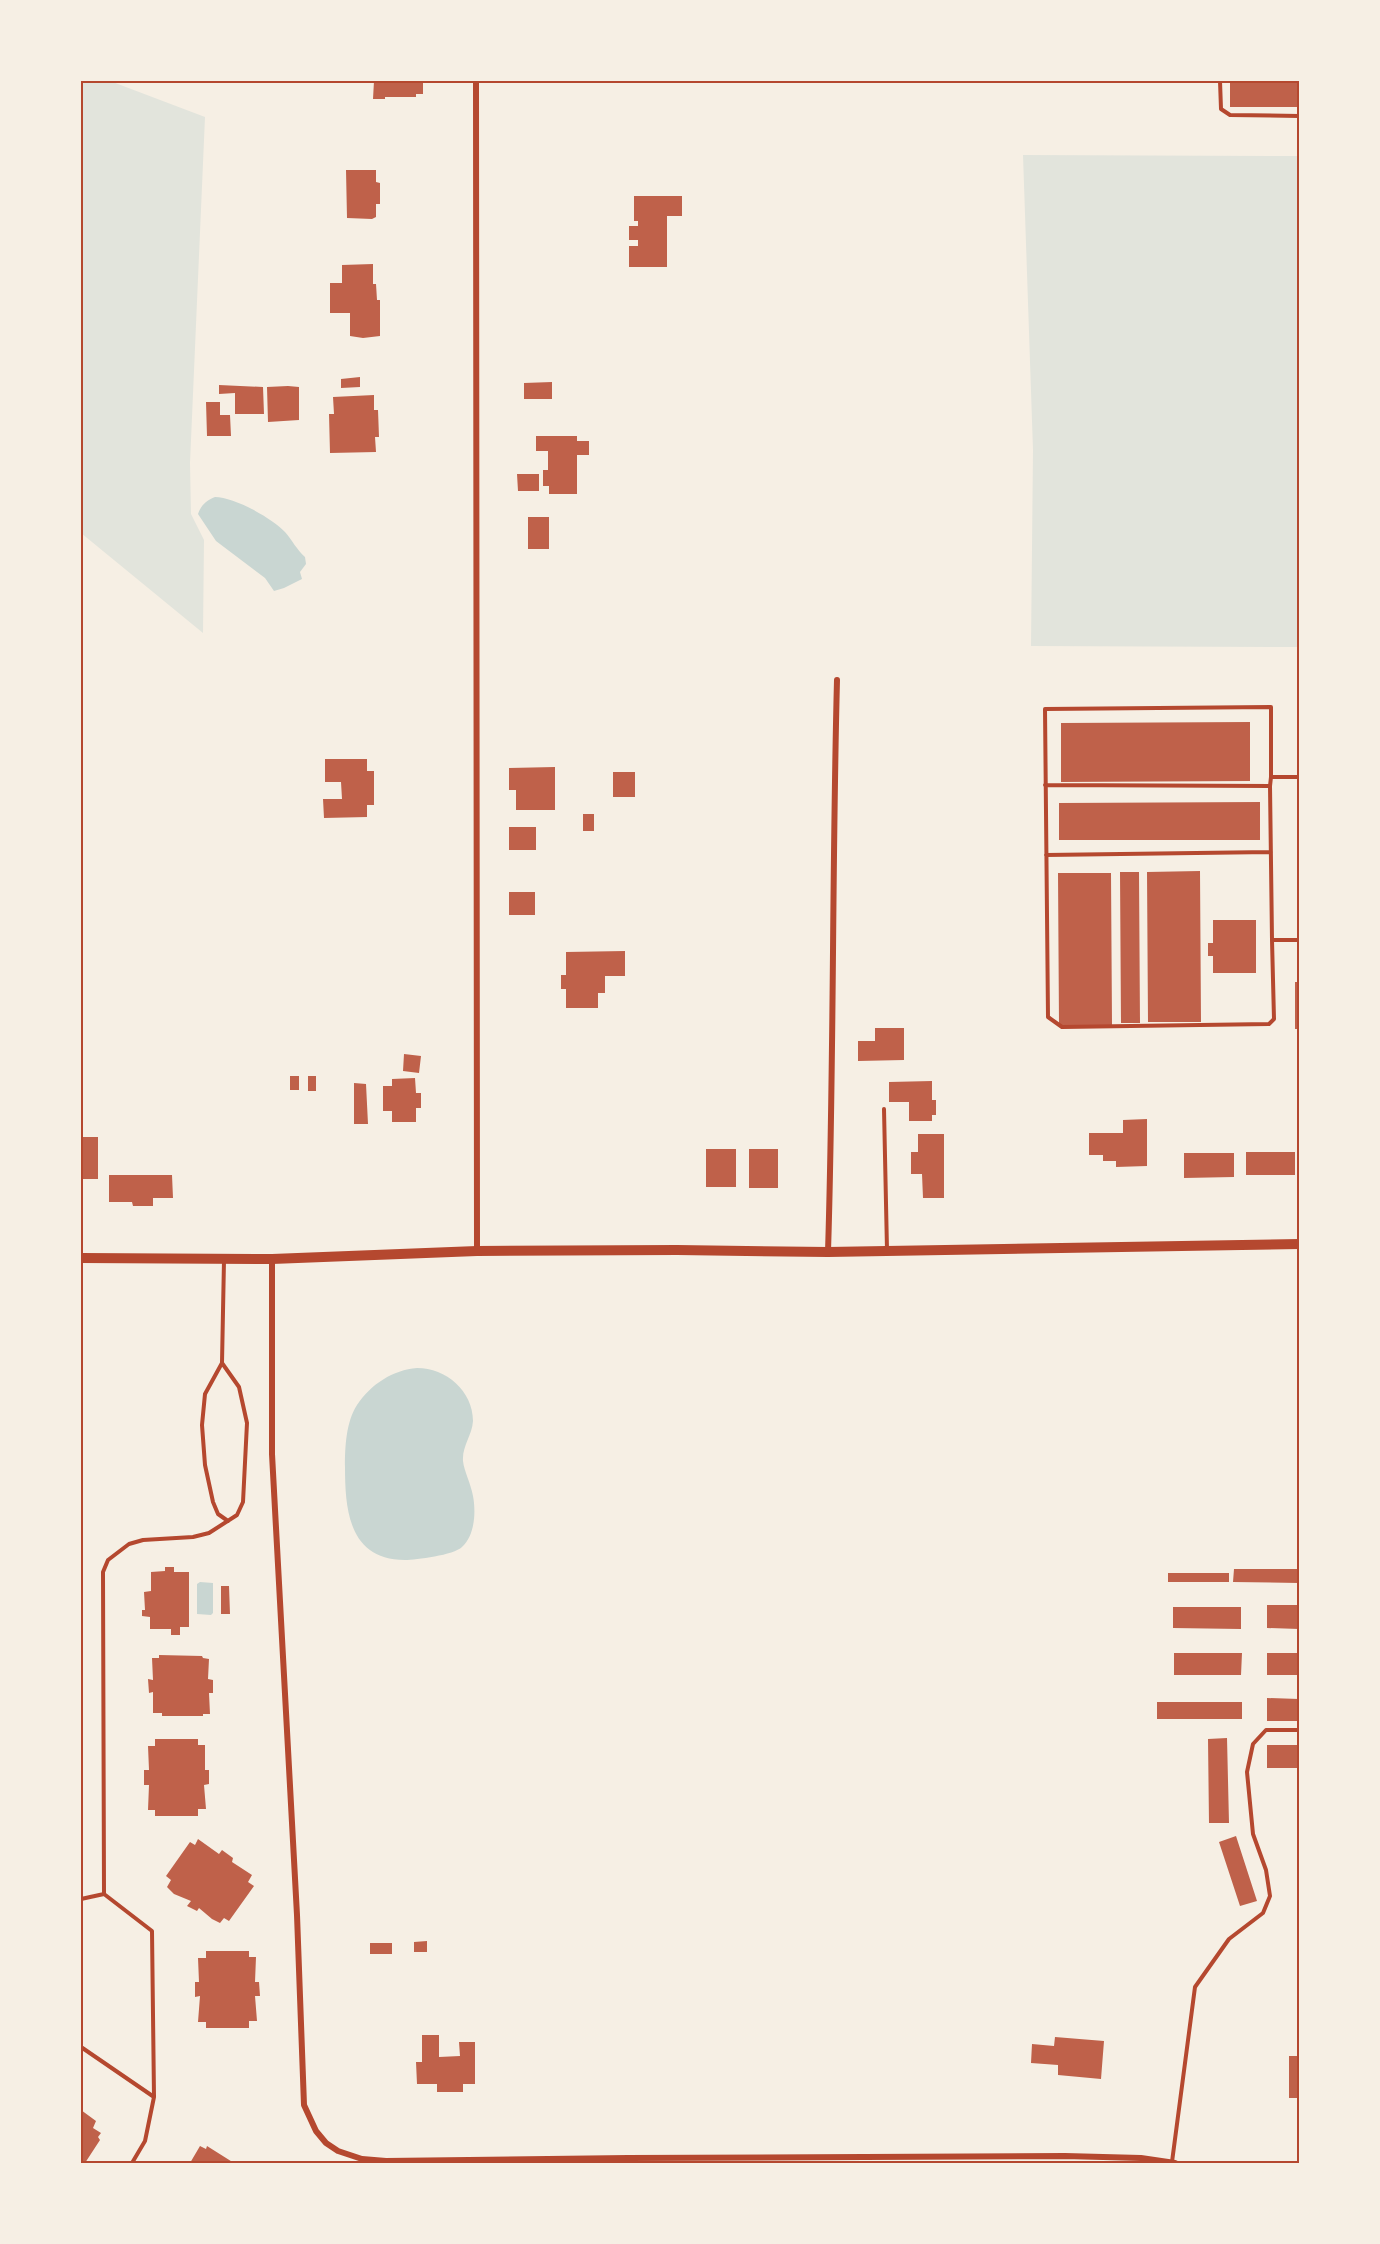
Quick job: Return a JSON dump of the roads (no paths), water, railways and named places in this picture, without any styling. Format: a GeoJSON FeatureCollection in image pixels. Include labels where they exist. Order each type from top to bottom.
{"type":"FeatureCollection","features":[{"type":"Feature","properties":{"kind":"street"},"geometry":{"type":"LineString","coordinates":[[476,81],[477,1251]]}},
{"type":"Feature","properties":{"kind":"street"},"geometry":{"type":"LineString","coordinates":[[828,1252],[832,1140],[833,833],[837,680]]}},
{"type":"Feature","properties":{"kind":"street"},"geometry":{"type":"LineString","coordinates":[[81,1258],[272,1259],[477,1251],[828,1252],[1299,1244]]}},
{"type":"Feature","properties":{"kind":"street"},"geometry":{"type":"LineString","coordinates":[[272,1259],[272,1454],[297,1915],[301,2068],[304,2104],[316,2132],[338,2151],[362,2159],[380,2161],[854,2160],[1065,2156],[1141,2158],[1174,2163]]}},
{"type":"Feature","properties":{"kind":"lane"},"geometry":{"type":"LineString","coordinates":[[1220,81],[1221,109],[1230,115],[1299,116]]}},
{"type":"Feature","properties":{"kind":"lane"},"geometry":{"type":"LineString","coordinates":[[1271,707],[1274,1019],[1269,1024],[1062,1027],[1048,1017],[1045,785],[1045,708],[1271,707]]}},
{"type":"Feature","properties":{"kind":"lane"},"geometry":{"type":"LineString","coordinates":[[1271,777],[1299,777]]}},
{"type":"Feature","properties":{"kind":"lane"},"geometry":{"type":"LineString","coordinates":[[1045,785],[1270,786]]}},
{"type":"Feature","properties":{"kind":"lane"},"geometry":{"type":"LineString","coordinates":[[1046,855],[1271,852]]}},
{"type":"Feature","properties":{"kind":"lane"},"geometry":{"type":"LineString","coordinates":[[1272,940],[1299,940]]}},
{"type":"Feature","properties":{"kind":"lane"},"geometry":{"type":"LineString","coordinates":[[884,1109],[887,1251]]}},
{"type":"Feature","properties":{"kind":"lane"},"geometry":{"type":"LineString","coordinates":[[224,1259],[222,1363],[205,1394],[202,1425],[205,1466],[213,1502],[218,1514],[228,1521]]}},
{"type":"Feature","properties":{"kind":"lane"},"geometry":{"type":"LineString","coordinates":[[104,1894],[103,1572],[108,1560],[129,1544],[143,1540],[193,1538],[209,1533],[237,1515],[243,1502],[247,1423],[239,1387],[222,1363]]}},
{"type":"Feature","properties":{"kind":"lane"},"geometry":{"type":"LineString","coordinates":[[1174,2163],[1195,1987],[1229,1939],[1263,1912],[1270,1896],[1266,1870],[1253,1834],[1247,1772],[1253,1744],[1266,1730],[1299,1730]]}},
{"type":"Feature","properties":{"kind":"lane"},"geometry":{"type":"LineString","coordinates":[[81,1899],[104,1894],[152,1931],[154,2097],[145,2141],[132,2163]]}},
{"type":"Feature","properties":{"kind":"lane"},"geometry":{"type":"LineString","coordinates":[[81,2047],[154,2097]]}}]}
